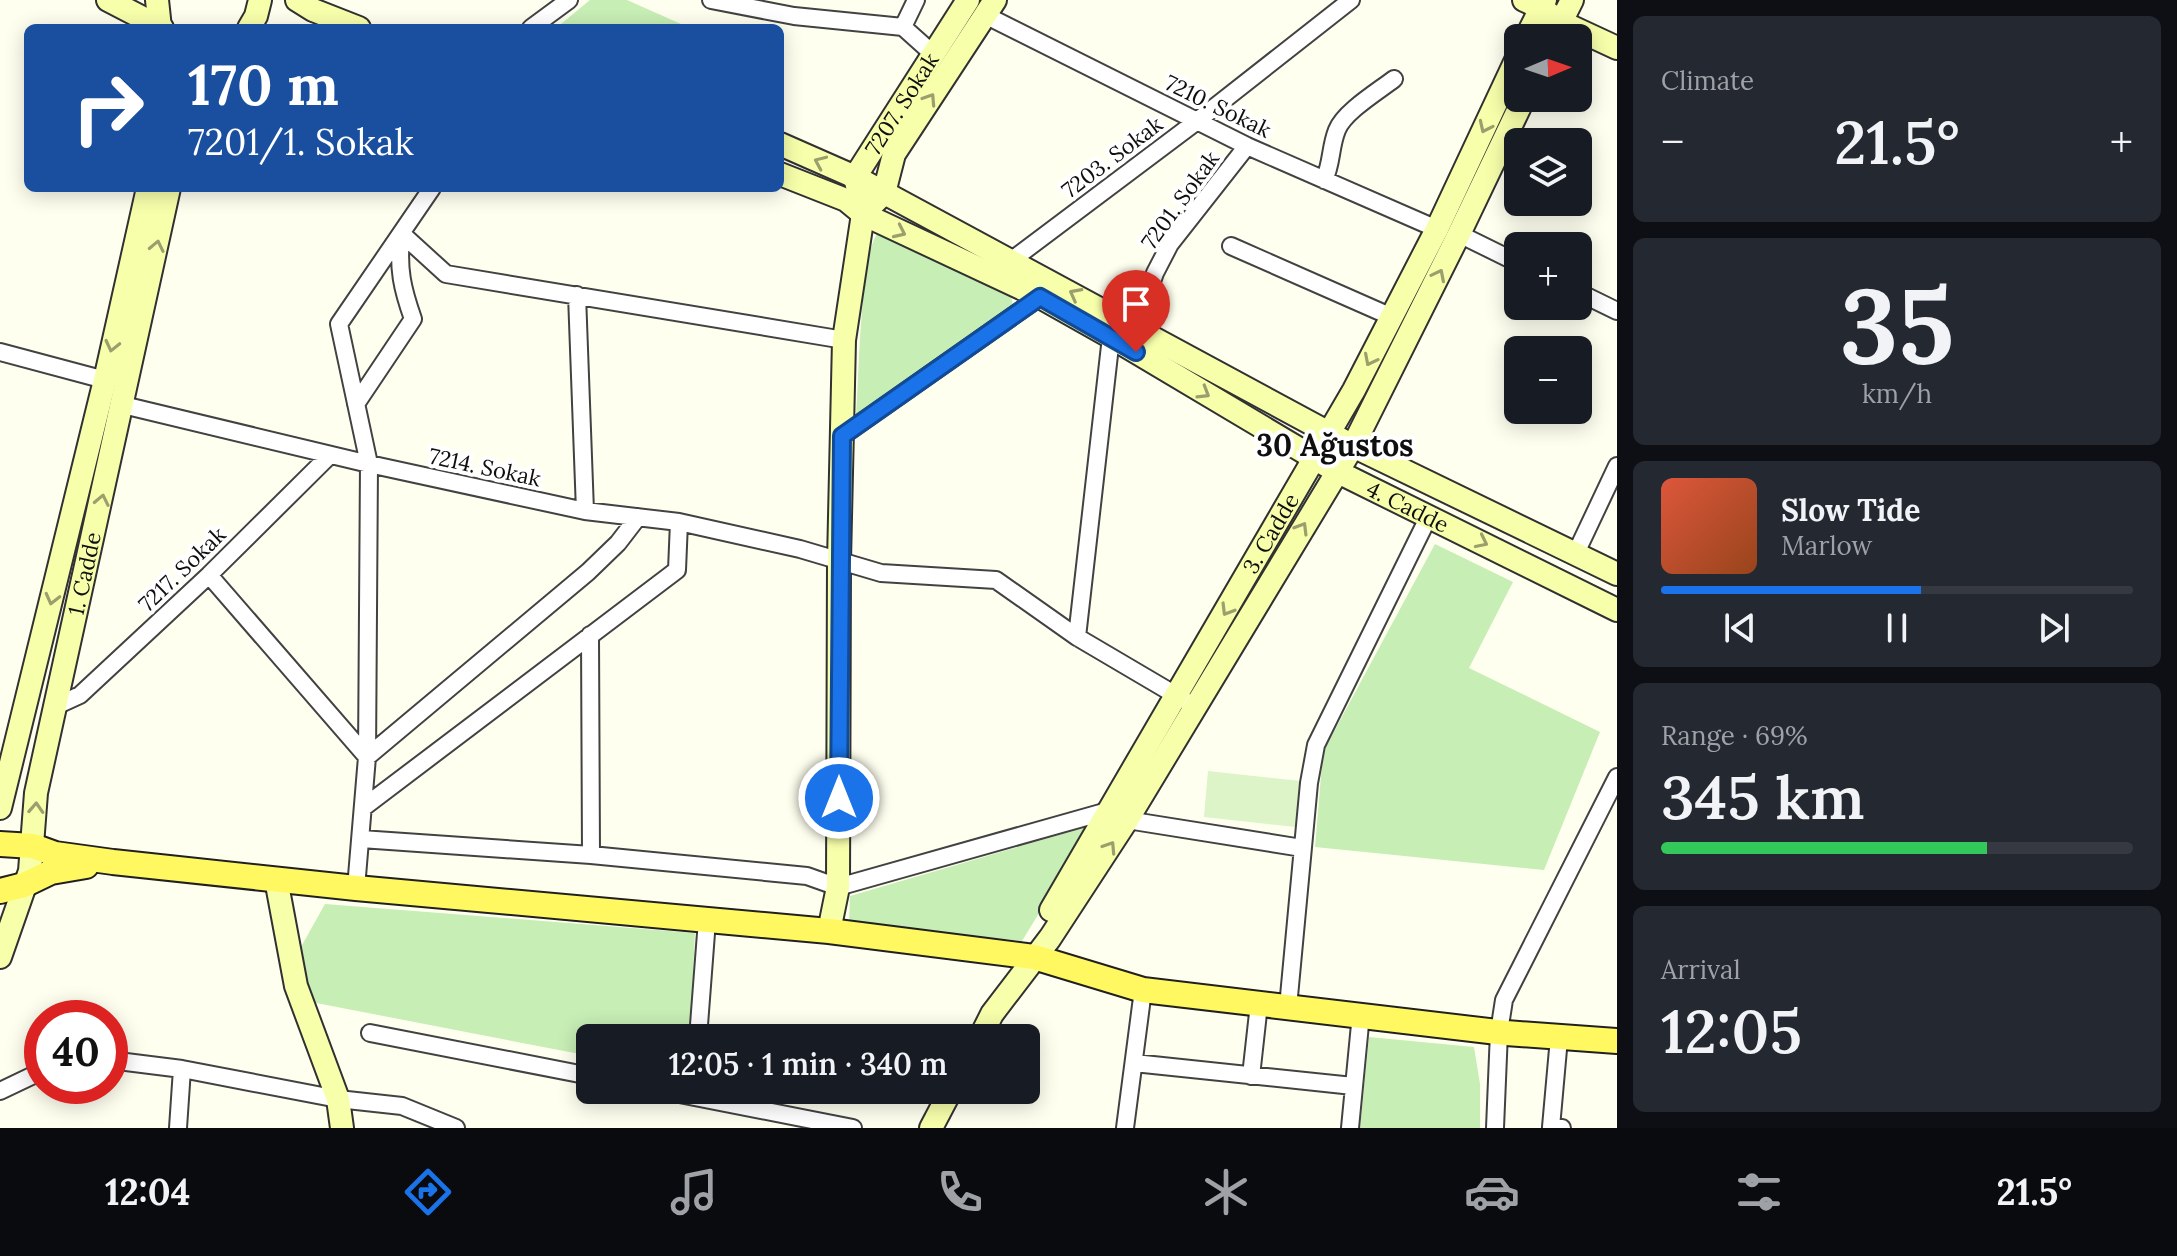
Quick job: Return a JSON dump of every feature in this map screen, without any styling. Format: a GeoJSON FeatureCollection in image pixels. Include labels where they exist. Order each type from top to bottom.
{"type":"FeatureCollection","features":[{"type":"Feature","properties":{"kind":"main road"},"geometry":{"type":"LineString","coordinates":[[0,844],[33,846],[55,854],[113,862],[356,888],[829,931],[1034,957],[1143,990],[1499,1032],[1617,1041]]}},
{"type":"Feature","properties":{"kind":"main road"},"geometry":{"type":"LineString","coordinates":[[0,891],[24,885],[51,872],[113,862]]}},
{"type":"Feature","properties":{"kind":"street"},"geometry":{"type":"LineString","coordinates":[[108,0],[155,24]]}},
{"type":"Feature","properties":{"kind":"street"},"geometry":{"type":"LineString","coordinates":[[157,0],[161,24]]}},
{"type":"Feature","properties":{"kind":"street"},"geometry":{"type":"LineString","coordinates":[[251,24],[260,0]]}},
{"type":"Feature","properties":{"kind":"street"},"geometry":{"type":"LineString","coordinates":[[297,0],[349,24]]}},
{"type":"Feature","properties":{"kind":"street"},"geometry":{"type":"LineString","coordinates":[[536,24],[569,0]]}},
{"type":"Feature","properties":{"kind":"street"},"geometry":{"type":"LineString","coordinates":[[711,0],[794,16],[903,27],[932,53]]}},
{"type":"Feature","properties":{"kind":"street"},"geometry":{"type":"LineString","coordinates":[[903,27],[916,0]]}},
{"type":"Feature","properties":{"kind":"street","name":"7207. Sokak"},"geometry":{"type":"LineString","coordinates":[[863,214],[855,177],[968,0]]}},
{"type":"Feature","properties":{"kind":"street","name":"7203. Sokak"},"geometry":{"type":"LineString","coordinates":[[1012,260],[1351,0]]}},
{"type":"Feature","properties":{"kind":"street"},"geometry":{"type":"LineString","coordinates":[[1560,24],[1572,0]]}},
{"type":"Feature","properties":{"kind":"street"},"geometry":{"type":"LineString","coordinates":[[1536,3],[1552,24]]}},
{"type":"Feature","properties":{"kind":"street"},"geometry":{"type":"LineString","coordinates":[[1530,24],[1536,3]]}},
{"type":"Feature","properties":{"kind":"street","name":"7207. Sokak"},"geometry":{"type":"LineString","coordinates":[[884,193],[894,154],[990,8]]}},
{"type":"Feature","properties":{"kind":"street","name":"7210. Sokak"},"geometry":{"type":"LineString","coordinates":[[990,8],[1247,146],[1437,229]]}},
{"type":"Feature","properties":{"kind":"street"},"geometry":{"type":"LineString","coordinates":[[1592,40],[1617,48]]}},
{"type":"Feature","properties":{"kind":"street"},"geometry":{"type":"LineString","coordinates":[[1324,180],[1335,137],[1344,118],[1394,79]]}},
{"type":"Feature","properties":{"kind":"street","name":"3. Cadde"},"geometry":{"type":"LineString","coordinates":[[987,1024],[1034,957],[1186,701],[1392,317],[1504,86]]}},
{"type":"Feature","properties":{"kind":"street","name":"3. Cadde"},"geometry":{"type":"LineString","coordinates":[[1186,701],[1353,446],[1517,112]]}},
{"type":"Feature","properties":{"kind":"street","name":"4. Cadde"},"geometry":{"type":"LineString","coordinates":[[784,146],[855,177],[1353,446],[1617,574]]}},
{"type":"Feature","properties":{"kind":"street","name":"7201. Sokak"},"geometry":{"type":"LineString","coordinates":[[1136,327],[1155,273],[1170,244],[1247,146]]}},
{"type":"Feature","properties":{"kind":"street","name":"4. Cadde"},"geometry":{"type":"LineString","coordinates":[[784,176],[846,200],[863,214],[1040,297],[1336,471],[1617,610]]}},
{"type":"Feature","properties":{"kind":"street","name":"1. Cadde"},"geometry":{"type":"LineString","coordinates":[[0,808],[105,380],[147,192]]}},
{"type":"Feature","properties":{"kind":"street","name":"1. Cadde"},"geometry":{"type":"LineString","coordinates":[[0,957],[30,871],[36,793],[168,192]]}},
{"type":"Feature","properties":{"kind":"street"},"geometry":{"type":"LineString","coordinates":[[356,888],[367,757],[369,464],[339,324],[429,192]]}},
{"type":"Feature","properties":{"kind":"street"},"geometry":{"type":"LineString","coordinates":[[829,931],[838,887],[839,561],[844,340],[863,214],[884,193]]}},
{"type":"Feature","properties":{"kind":"street"},"geometry":{"type":"LineString","coordinates":[[402,234],[446,274],[844,340]]}},
{"type":"Feature","properties":{"kind":"street"},"geometry":{"type":"LineString","coordinates":[[356,404],[413,319],[403,291],[399,265],[402,234]]}},
{"type":"Feature","properties":{"kind":"street"},"geometry":{"type":"LineString","coordinates":[[1459,234],[1504,256]]}},
{"type":"Feature","properties":{"kind":"street"},"geometry":{"type":"LineString","coordinates":[[1231,246],[1392,317]]}},
{"type":"Feature","properties":{"kind":"street"},"geometry":{"type":"LineString","coordinates":[[577,295],[585,511]]}},
{"type":"Feature","properties":{"kind":"street"},"geometry":{"type":"LineString","coordinates":[[842,436],[1040,297]]}},
{"type":"Feature","properties":{"kind":"street"},"geometry":{"type":"LineString","coordinates":[[1592,299],[1617,311]]}},
{"type":"Feature","properties":{"kind":"street"},"geometry":{"type":"LineString","coordinates":[[1077,637],[1111,337]]}},
{"type":"Feature","properties":{"kind":"street"},"geometry":{"type":"LineString","coordinates":[[0,352],[105,380]]}},
{"type":"Feature","properties":{"kind":"street","name":"7214. Sokak"},"geometry":{"type":"LineString","coordinates":[[123,405],[369,464],[585,511],[679,522],[881,573],[996,580],[1077,637],[1186,701]]}},
{"type":"Feature","properties":{"kind":"street","name":"7217. Sokak"},"geometry":{"type":"LineString","coordinates":[[56,706],[80,695],[209,575],[330,455]]}},
{"type":"Feature","properties":{"kind":"street"},"geometry":{"type":"LineString","coordinates":[[1575,555],[1617,466]]}},
{"type":"Feature","properties":{"kind":"street"},"geometry":{"type":"LineString","coordinates":[[1288,1007],[1302,848],[1316,745],[1429,516]]}},
{"type":"Feature","properties":{"kind":"street"},"geometry":{"type":"LineString","coordinates":[[367,757],[588,572],[618,543],[638,517]]}},
{"type":"Feature","properties":{"kind":"street"},"geometry":{"type":"LineString","coordinates":[[364,807],[677,570],[679,522]]}},
{"type":"Feature","properties":{"kind":"street"},"geometry":{"type":"LineString","coordinates":[[209,575],[367,757]]}},
{"type":"Feature","properties":{"kind":"street"},"geometry":{"type":"LineString","coordinates":[[590,635],[591,855]]}},
{"type":"Feature","properties":{"kind":"street"},"geometry":{"type":"LineString","coordinates":[[1495,1128],[1499,1032],[1504,1000],[1617,777]]}},
{"type":"Feature","properties":{"kind":"street"},"geometry":{"type":"LineString","coordinates":[[361,839],[591,855],[807,876],[838,887],[1119,815],[1302,848]]}},
{"type":"Feature","properties":{"kind":"street"},"geometry":{"type":"LineString","coordinates":[[276,879],[296,986],[338,1099],[342,1128]]}},
{"type":"Feature","properties":{"kind":"street"},"geometry":{"type":"LineString","coordinates":[[699,1024],[707,920]]}},
{"type":"Feature","properties":{"kind":"street"},"geometry":{"type":"LineString","coordinates":[[1125,1128],[1143,990]]}},
{"type":"Feature","properties":{"kind":"street"},"geometry":{"type":"LineString","coordinates":[[1251,1076],[1259,1004]]}},
{"type":"Feature","properties":{"kind":"street"},"geometry":{"type":"LineString","coordinates":[[1350,1128],[1361,1014]]}},
{"type":"Feature","properties":{"kind":"street"},"geometry":{"type":"LineString","coordinates":[[370,1033],[576,1073]]}},
{"type":"Feature","properties":{"kind":"street"},"geometry":{"type":"LineString","coordinates":[[1559,1038],[1551,1127],[1562,1128]]}},
{"type":"Feature","properties":{"kind":"street"},"geometry":{"type":"LineString","coordinates":[[128,1062],[182,1069],[338,1099],[402,1106],[456,1128]]}},
{"type":"Feature","properties":{"kind":"street"},"geometry":{"type":"LineString","coordinates":[[1134,1063],[1353,1086]]}},
{"type":"Feature","properties":{"kind":"street"},"geometry":{"type":"LineString","coordinates":[[178,1128],[182,1069]]}},
{"type":"Feature","properties":{"kind":"street"},"geometry":{"type":"LineString","coordinates":[[0,1091],[24,1078]]}},
{"type":"Feature","properties":{"kind":"street"},"geometry":{"type":"LineString","coordinates":[[338,1099],[358,1128]]}},
{"type":"Feature","properties":{"kind":"street"},"geometry":{"type":"LineString","coordinates":[[744,1104],[853,1128]]}},
{"type":"Feature","properties":{"kind":"street"},"geometry":{"type":"LineString","coordinates":[[931,1128],[944,1104]]}},
{"type":"Feature","properties":{"kind":"green space"},"geometry":{"type":"Polygon","coordinates":[[[590,0],[627,0],[681,24],[561,24],[590,0]]]}},
{"type":"Feature","properties":{"kind":"green space"},"geometry":{"type":"Polygon","coordinates":[[[890,231],[1010,291],[1013,306],[856,417],[867,268],[877,234],[890,231]]]}},
{"type":"Feature","properties":{"kind":"green space"},"geometry":{"type":"Polygon","coordinates":[[[1435,544],[1513,582],[1469,668],[1600,732],[1544,870],[1315,847],[1323,752],[1435,544]]]}},
{"type":"Feature","properties":{"kind":"green space"},"geometry":{"type":"Polygon","coordinates":[[[1208,771],[1301,781],[1296,827],[1204,817],[1208,771]]]}},
{"type":"Feature","properties":{"kind":"green space"},"geometry":{"type":"Polygon","coordinates":[[[1093,825],[1022,941],[849,924],[850,896],[1093,825]]]}},
{"type":"Feature","properties":{"kind":"green space"},"geometry":{"type":"Polygon","coordinates":[[[325,904],[695,933],[691,1024],[576,1024],[576,1053],[311,1002],[301,947],[325,904]]]}},
{"type":"Feature","properties":{"kind":"green space"},"geometry":{"type":"Polygon","coordinates":[[[1369,1037],[1474,1047],[1480,1084],[1480,1128],[1360,1128],[1369,1037]]]}},
{"type":"Feature","properties":{"kind":"district","name":"30 Ağustos"},"geometry":{"type":"Point","coordinates":[1335,445]}},
{"type":"Feature","properties":{"kind":"route"},"geometry":{"type":"LineString","coordinates":[[839,798],[842,436],[1040,297],[1136,352]]}}]}
